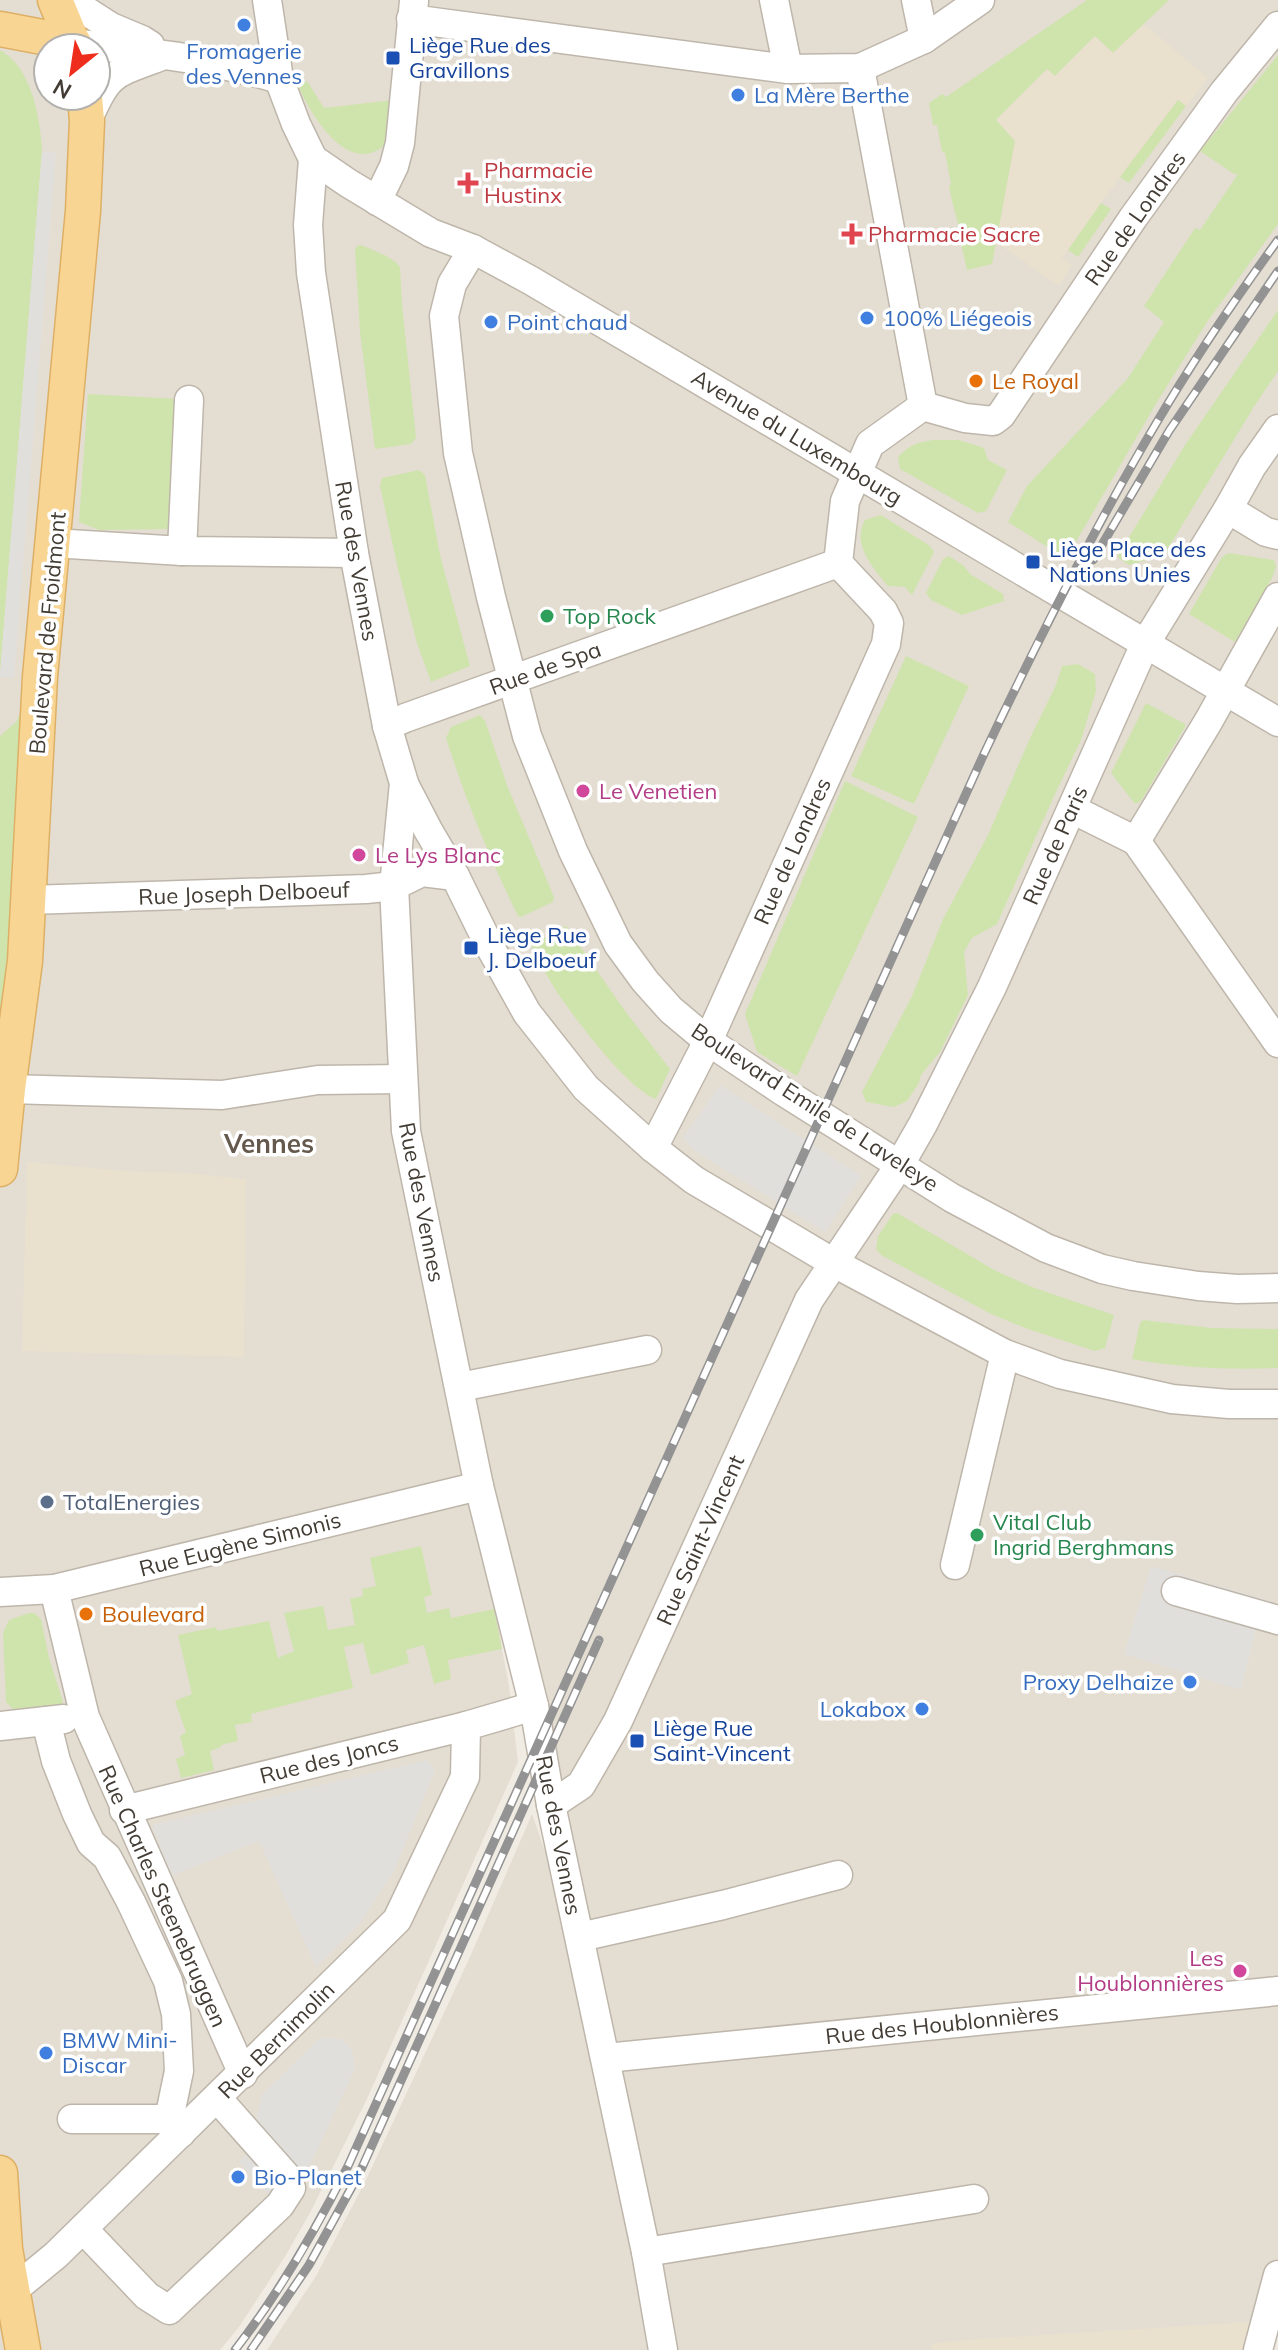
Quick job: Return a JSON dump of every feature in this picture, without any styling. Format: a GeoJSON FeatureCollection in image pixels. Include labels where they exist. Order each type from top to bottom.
{"type":"FeatureCollection","features":[{"type":"Feature","properties":{"kind":"main road"},"geometry":{"type":"LineString","coordinates":[[0,29],[32,7],[37,0]]}},
{"type":"Feature","properties":{"kind":"main road"},"geometry":{"type":"LineString","coordinates":[[55,0],[68,32]]}},
{"type":"Feature","properties":{"kind":"main road"},"geometry":{"type":"LineString","coordinates":[[0,29],[32,36]]}},
{"type":"Feature","properties":{"kind":"main road","name":"Boulevard de Froidmont"},"geometry":{"type":"LineString","coordinates":[[0,1169],[25,961],[40,677],[83,211],[86,112]]}},
{"type":"Feature","properties":{"kind":"main road"},"geometry":{"type":"LineString","coordinates":[[0,2173],[6,2296],[23,2350]]}},
{"type":"Feature","properties":{"kind":"street"},"geometry":{"type":"LineString","coordinates":[[69,0],[163,55]]}},
{"type":"Feature","properties":{"kind":"street"},"geometry":{"type":"LineString","coordinates":[[96,0],[111,27]]}},
{"type":"Feature","properties":{"kind":"street"},"geometry":{"type":"LineString","coordinates":[[267,0],[279,79],[313,159]]}},
{"type":"Feature","properties":{"kind":"street"},"geometry":{"type":"LineString","coordinates":[[774,0],[788,69]]}},
{"type":"Feature","properties":{"kind":"street"},"geometry":{"type":"LineString","coordinates":[[916,0],[924,39]]}},
{"type":"Feature","properties":{"kind":"street"},"geometry":{"type":"LineString","coordinates":[[377,201],[394,166],[400,143],[413,10],[788,69],[860,68],[924,39],[980,0]]}},
{"type":"Feature","properties":{"kind":"street","name":"Rue de Londres"},"geometry":{"type":"LineString","coordinates":[[923,406],[965,418],[993,421],[1001,415],[1133,218],[1224,92],[1278,26]]}},
{"type":"Feature","properties":{"kind":"street"},"geometry":{"type":"LineString","coordinates":[[112,50],[163,55],[279,79]]}},
{"type":"Feature","properties":{"kind":"street"},"geometry":{"type":"LineString","coordinates":[[112,76],[163,55]]}},
{"type":"Feature","properties":{"kind":"street"},"geometry":{"type":"LineString","coordinates":[[838,563],[845,501],[870,444],[923,406],[860,68]]}},
{"type":"Feature","properties":{"kind":"street","name":"Avenue du Luxembourg"},"geometry":{"type":"LineString","coordinates":[[313,159],[431,233],[473,249],[530,280],[1278,722]]}},
{"type":"Feature","properties":{"kind":"street","name":"Rue des Vennes"},"geometry":{"type":"LineString","coordinates":[[313,159],[308,225],[311,273],[354,553],[387,726],[404,783],[394,886],[406,1131],[479,1486],[534,1706],[551,1805],[646,2252],[663,2350]]}},
{"type":"Feature","properties":{"kind":"street","name":"Boulevard Emile de Laveleye"},"geometry":{"type":"LineString","coordinates":[[473,249],[452,284],[444,316],[458,453],[491,597],[527,736],[573,851],[618,944],[645,981],[671,1010],[708,1041],[899,1166],[1032,1241],[1102,1269],[1198,1286],[1278,1288]]}},
{"type":"Feature","properties":{"kind":"street"},"geometry":{"type":"LineString","coordinates":[[182,551],[189,400]]}},
{"type":"Feature","properties":{"kind":"street","name":"Rue de Paris"},"geometry":{"type":"LineString","coordinates":[[834,1263],[899,1166],[992,987],[1145,644],[1252,466],[1278,429]]}},
{"type":"Feature","properties":{"kind":"street"},"geometry":{"type":"LineString","coordinates":[[1228,509],[1266,532],[1278,535]]}},
{"type":"Feature","properties":{"kind":"street"},"geometry":{"type":"LineString","coordinates":[[53,543],[182,551],[354,553]]}},
{"type":"Feature","properties":{"kind":"street","name":"Rue de Londres"},"geometry":{"type":"LineString","coordinates":[[653,1148],[708,1041],[886,644],[889,623],[883,611],[838,563]]}},
{"type":"Feature","properties":{"kind":"street","name":"Rue de Spa"},"geometry":{"type":"LineString","coordinates":[[387,726],[838,563]]}},
{"type":"Feature","properties":{"kind":"street"},"geometry":{"type":"LineString","coordinates":[[1136,841],[1278,597]]}},
{"type":"Feature","properties":{"kind":"street"},"geometry":{"type":"LineString","coordinates":[[404,783],[527,1013],[586,1088],[694,1180],[834,1263],[1005,1354],[1060,1374],[1172,1399],[1278,1404]]}},
{"type":"Feature","properties":{"kind":"street"},"geometry":{"type":"LineString","coordinates":[[1072,809],[1136,841],[1278,1043]]}},
{"type":"Feature","properties":{"kind":"street","name":"Rue Joseph Delboeuf"},"geometry":{"type":"LineString","coordinates":[[29,900],[394,886],[422,872],[455,876]]}},
{"type":"Feature","properties":{"kind":"street"},"geometry":{"type":"LineString","coordinates":[[8,1089],[222,1095],[318,1080],[403,1079]]}},
{"type":"Feature","properties":{"kind":"street","name":"Rue Saint-Vincent"},"geometry":{"type":"LineString","coordinates":[[551,1805],[581,1785],[618,1721],[809,1300],[834,1263]]}},
{"type":"Feature","properties":{"kind":"street"},"geometry":{"type":"LineString","coordinates":[[460,1387],[647,1350]]}},
{"type":"Feature","properties":{"kind":"street"},"geometry":{"type":"LineString","coordinates":[[955,1565],[1005,1354]]}},
{"type":"Feature","properties":{"kind":"street","name":"Rue Eugène Simonis"},"geometry":{"type":"LineString","coordinates":[[0,1592],[54,1589],[479,1486]]}},
{"type":"Feature","properties":{"kind":"street","name":"Rue Charles Steenebruggen"},"geometry":{"type":"LineString","coordinates":[[54,1589],[85,1717],[243,2074]]}},
{"type":"Feature","properties":{"kind":"street"},"geometry":{"type":"LineString","coordinates":[[1176,1591],[1278,1620]]}},
{"type":"Feature","properties":{"kind":"street","name":"Rue des Joncs"},"geometry":{"type":"LineString","coordinates":[[124,1810],[466,1726],[534,1706]]}},
{"type":"Feature","properties":{"kind":"street"},"geometry":{"type":"LineString","coordinates":[[0,1726],[85,1717]]}},
{"type":"Feature","properties":{"kind":"street"},"geometry":{"type":"LineString","coordinates":[[46,1721],[56,1761],[77,1814],[91,1843],[107,1857],[119,1880],[168,1981],[176,2014],[179,2071],[175,2126],[72,2119]]}},
{"type":"Feature","properties":{"kind":"street","name":"Rue Bernimolin"},"geometry":{"type":"LineString","coordinates":[[6,2296],[51,2261],[175,2126],[217,2098],[243,2074],[397,1920],[465,1777],[466,1726]]}},
{"type":"Feature","properties":{"kind":"street"},"geometry":{"type":"LineString","coordinates":[[580,1937],[838,1875]]}},
{"type":"Feature","properties":{"kind":"street","name":"Rue des Houblonnières"},"geometry":{"type":"LineString","coordinates":[[606,2058],[1278,1991]]}},
{"type":"Feature","properties":{"kind":"street"},"geometry":{"type":"LineString","coordinates":[[83,2229],[147,2296],[169,2310],[280,2205],[291,2188],[287,2177],[217,2098]]}},
{"type":"Feature","properties":{"kind":"street"},"geometry":{"type":"LineString","coordinates":[[646,2252],[974,2199]]}},
{"type":"Feature","properties":{"kind":"street"},"geometry":{"type":"LineString","coordinates":[[1258,2350],[1278,2275]]}},
{"type":"Feature","properties":{"kind":"shaded area"},"geometry":{"type":"Polygon","coordinates":[[[0,0],[1278,0],[1278,2288],[1261,2350],[666,2350],[462,1372],[518,1762],[366,2101],[311,2211],[239,2327],[220,2350],[0,2350],[0,0]]]}},
{"type":"Feature","properties":{"kind":"shaded area"},"geometry":{"type":"Polygon","coordinates":[[[1143,23],[1208,78],[1186,106],[1177,101],[1101,203],[1062,258],[1072,265],[1059,286],[996,242],[1015,141],[996,120],[1048,69],[1055,76],[1095,36],[1112,53],[1143,23]]]}},
{"type":"Feature","properties":{"kind":"shaded area"},"geometry":{"type":"Polygon","coordinates":[[[42,151],[56,153],[14,678],[0,677],[0,674],[42,151]]]}},
{"type":"Feature","properties":{"kind":"shaded area"},"geometry":{"type":"Polygon","coordinates":[[[720,1085],[861,1176],[825,1232],[695,1151],[683,1138],[720,1085]]]}},
{"type":"Feature","properties":{"kind":"shaded area"},"geometry":{"type":"Polygon","coordinates":[[[27,1162],[246,1179],[244,1357],[22,1351],[27,1162]]]}},
{"type":"Feature","properties":{"kind":"shaded area","name":"Proxy Delhaize"},"geometry":{"type":"Polygon","coordinates":[[[1151,1566],[1271,1601],[1256,1630],[1241,1690],[1124,1654],[1151,1566]]]}},
{"type":"Feature","properties":{"kind":"shaded area"},"geometry":{"type":"Polygon","coordinates":[[[427,1760],[435,1770],[394,1871],[361,1922],[316,1967],[259,1841],[171,1876],[152,1825],[427,1760]]]}},
{"type":"Feature","properties":{"kind":"shaded area"},"geometry":{"type":"Polygon","coordinates":[[[532,1814],[548,1860],[610,2140],[636,2280],[655,2350],[267,2350],[316,2276],[366,2180],[469,1959],[532,1814]]]}},
{"type":"Feature","properties":{"kind":"shaded area"},"geometry":{"type":"Polygon","coordinates":[[[320,2038],[341,2039],[352,2050],[355,2069],[308,2169],[269,2195],[239,2162],[267,2132],[256,2119],[262,2095],[320,2038]]]}},
{"type":"Feature","properties":{"kind":"shaded area"},"geometry":{"type":"Polygon","coordinates":[[[1250,2322],[1242,2350],[932,2350],[931,2344],[964,2340],[1250,2322]]]}},
{"type":"Feature","properties":{"kind":"green space"},"geometry":{"type":"Polygon","coordinates":[[[1087,0],[1169,0],[1113,53],[1095,36],[1055,76],[1047,69],[996,120],[1015,141],[992,264],[967,270],[945,153],[942,152],[937,125],[933,125],[929,103],[942,94],[946,97],[1087,0]]]}},
{"type":"Feature","properties":{"kind":"green space"},"geometry":{"type":"Polygon","coordinates":[[[0,50],[11,58],[27,81],[32,94],[32,112],[37,112],[42,151],[0,674],[0,50]]]}},
{"type":"Feature","properties":{"kind":"green space"},"geometry":{"type":"Polygon","coordinates":[[[1278,55],[1278,224],[1207,322],[1066,559],[1008,522],[1027,486],[1128,378],[1164,322],[1144,306],[1195,228],[1200,230],[1238,174],[1200,151],[1278,55]]]}},
{"type":"Feature","properties":{"kind":"green space"},"geometry":{"type":"Polygon","coordinates":[[[307,81],[324,108],[393,100],[391,128],[386,143],[374,152],[359,154],[336,142],[317,120],[298,86],[307,81]]]}},
{"type":"Feature","properties":{"kind":"green space"},"geometry":{"type":"Polygon","coordinates":[[[1178,100],[1186,106],[1129,183],[1120,177],[1178,100]]]}},
{"type":"Feature","properties":{"kind":"green space"},"geometry":{"type":"Polygon","coordinates":[[[1101,203],[1111,209],[1078,257],[1068,250],[1101,203]]]}},
{"type":"Feature","properties":{"kind":"green space"},"geometry":{"type":"Polygon","coordinates":[[[361,245],[388,257],[400,267],[416,438],[411,444],[375,449],[360,332],[355,250],[361,245]]]}},
{"type":"Feature","properties":{"kind":"green space"},"geometry":{"type":"Polygon","coordinates":[[[1278,310],[1278,371],[1164,555],[1129,565],[1117,557],[1185,445],[1278,310]]]}},
{"type":"Feature","properties":{"kind":"green space"},"geometry":{"type":"Polygon","coordinates":[[[88,394],[178,399],[172,529],[99,530],[79,522],[88,394]]]}},
{"type":"Feature","properties":{"kind":"green space"},"geometry":{"type":"Polygon","coordinates":[[[934,440],[959,440],[984,448],[988,460],[1007,470],[986,511],[978,513],[900,469],[898,457],[902,453],[914,445],[934,440]]]}},
{"type":"Feature","properties":{"kind":"green space"},"geometry":{"type":"Polygon","coordinates":[[[419,470],[425,475],[440,555],[470,666],[431,682],[417,643],[380,486],[382,478],[419,470]]]}},
{"type":"Feature","properties":{"kind":"green space"},"geometry":{"type":"Polygon","coordinates":[[[881,515],[930,546],[934,552],[912,595],[905,587],[888,586],[870,564],[862,547],[861,529],[865,520],[881,515]]]}},
{"type":"Feature","properties":{"kind":"green space"},"geometry":{"type":"Polygon","coordinates":[[[1229,553],[1274,560],[1276,567],[1235,642],[1189,614],[1222,557],[1229,553]]]}},
{"type":"Feature","properties":{"kind":"green space"},"geometry":{"type":"Polygon","coordinates":[[[949,556],[970,574],[1003,594],[1004,601],[962,615],[931,600],[926,593],[943,559],[949,556]]]}},
{"type":"Feature","properties":{"kind":"green space"},"geometry":{"type":"Polygon","coordinates":[[[906,656],[969,686],[914,804],[851,776],[906,656]]]}},
{"type":"Feature","properties":{"kind":"green space"},"geometry":{"type":"Polygon","coordinates":[[[1078,664],[1095,674],[1096,691],[1081,740],[997,924],[972,938],[964,952],[968,995],[940,1052],[921,1075],[907,1101],[894,1107],[866,1102],[862,1092],[912,996],[943,919],[988,835],[1062,666],[1078,664]]]}},
{"type":"Feature","properties":{"kind":"green space"},"geometry":{"type":"Polygon","coordinates":[[[1146,703],[1185,724],[1185,727],[1141,801],[1135,804],[1111,773],[1146,703]]]}},
{"type":"Feature","properties":{"kind":"green space"},"geometry":{"type":"Polygon","coordinates":[[[23,708],[23,792],[0,1053],[0,736],[16,722],[23,708]]]}},
{"type":"Feature","properties":{"kind":"green space"},"geometry":{"type":"Polygon","coordinates":[[[480,715],[554,897],[553,902],[521,917],[488,851],[446,738],[451,727],[480,715]]]}},
{"type":"Feature","properties":{"kind":"green space"},"geometry":{"type":"Polygon","coordinates":[[[845,781],[918,817],[797,1076],[757,1052],[745,1014],[845,781]]]}},
{"type":"Feature","properties":{"kind":"green space"},"geometry":{"type":"Polygon","coordinates":[[[566,926],[670,1069],[656,1099],[631,1082],[587,1033],[552,984],[531,945],[566,926]]]}},
{"type":"Feature","properties":{"kind":"green space"},"geometry":{"type":"Polygon","coordinates":[[[897,1213],[996,1271],[1032,1287],[1114,1315],[1105,1348],[1095,1351],[991,1314],[881,1255],[876,1249],[878,1236],[893,1214],[897,1213]]]}},
{"type":"Feature","properties":{"kind":"green space"},"geometry":{"type":"Polygon","coordinates":[[[1143,1320],[1212,1328],[1278,1329],[1278,1368],[1205,1368],[1132,1359],[1143,1320]]]}},
{"type":"Feature","properties":{"kind":"green space"},"geometry":{"type":"Polygon","coordinates":[[[421,1546],[432,1595],[424,1597],[427,1613],[449,1608],[451,1618],[494,1609],[502,1649],[448,1660],[451,1679],[434,1684],[424,1645],[406,1650],[409,1663],[371,1675],[363,1643],[344,1647],[353,1688],[251,1714],[252,1722],[235,1725],[238,1741],[210,1751],[214,1770],[181,1778],[176,1759],[185,1755],[180,1736],[186,1732],[175,1701],[192,1694],[178,1635],[269,1621],[278,1658],[294,1651],[284,1613],[323,1606],[328,1630],[355,1625],[350,1599],[363,1596],[362,1589],[376,1586],[370,1558],[421,1546]]]}},
{"type":"Feature","properties":{"kind":"green space"},"geometry":{"type":"Polygon","coordinates":[[[29,1613],[41,1619],[63,1702],[60,1706],[15,1711],[6,1702],[3,1633],[9,1620],[29,1613]]]}},
{"type":"Feature","properties":{"kind":"railway"},"geometry":{"type":"LineString","coordinates":[[235,2350],[296,2261],[348,2166],[1024,671],[1088,545],[1157,422],[1185,375],[1278,240]]}},
{"type":"Feature","properties":{"kind":"railway"},"geometry":{"type":"LineString","coordinates":[[1093,560],[1169,431],[1278,271]]}},
{"type":"Feature","properties":{"kind":"railway"},"geometry":{"type":"LineString","coordinates":[[251,2350],[309,2265],[360,2172],[599,1640]]}},
{"type":"Feature","properties":{"kind":"place","name":"Fromagerie des Vennes"},"geometry":{"type":"Point","coordinates":[244,25]}},
{"type":"Feature","properties":{"kind":"place","name":"Liège Rue des Gravillons"},"geometry":{"type":"Point","coordinates":[393,58]}},
{"type":"Feature","properties":{"kind":"place","name":"La Mère Berthe"},"geometry":{"type":"Point","coordinates":[738,95]}},
{"type":"Feature","properties":{"kind":"place","name":"Pharmacie Hustinx"},"geometry":{"type":"Point","coordinates":[468,183]}},
{"type":"Feature","properties":{"kind":"place","name":"Pharmacie Sacre"},"geometry":{"type":"Point","coordinates":[852,234]}},
{"type":"Feature","properties":{"kind":"place","name":"100% Liégeois"},"geometry":{"type":"Point","coordinates":[867,318]}},
{"type":"Feature","properties":{"kind":"place","name":"Point chaud"},"geometry":{"type":"Point","coordinates":[491,322]}},
{"type":"Feature","properties":{"kind":"place","name":"Le Royal"},"geometry":{"type":"Point","coordinates":[976,381]}},
{"type":"Feature","properties":{"kind":"place","name":"Liège Place des Nations Unies"},"geometry":{"type":"Point","coordinates":[1033,562]}},
{"type":"Feature","properties":{"kind":"place","name":"Top Rock"},"geometry":{"type":"Point","coordinates":[547,616]}},
{"type":"Feature","properties":{"kind":"place","name":"Le Venetien"},"geometry":{"type":"Point","coordinates":[583,791]}},
{"type":"Feature","properties":{"kind":"place","name":"Le Lys Blanc"},"geometry":{"type":"Point","coordinates":[359,855]}},
{"type":"Feature","properties":{"kind":"place","name":"Liège Rue J. Delboeuf"},"geometry":{"type":"Point","coordinates":[471,948]}},
{"type":"Feature","properties":{"kind":"place","name":"TotalEnergies"},"geometry":{"type":"Point","coordinates":[47,1502]}},
{"type":"Feature","properties":{"kind":"place","name":"Vital Club Ingrid Berghmans"},"geometry":{"type":"Point","coordinates":[977,1535]}},
{"type":"Feature","properties":{"kind":"place","name":"Boulevard"},"geometry":{"type":"Point","coordinates":[86,1614]}},
{"type":"Feature","properties":{"kind":"place","name":"Proxy Delhaize"},"geometry":{"type":"Point","coordinates":[1190,1682]}},
{"type":"Feature","properties":{"kind":"place","name":"Lokabox"},"geometry":{"type":"Point","coordinates":[922,1709]}},
{"type":"Feature","properties":{"kind":"place","name":"Liège Rue Saint-Vincent"},"geometry":{"type":"Point","coordinates":[637,1741]}},
{"type":"Feature","properties":{"kind":"place","name":"Les Houblonnières"},"geometry":{"type":"Point","coordinates":[1240,1971]}},
{"type":"Feature","properties":{"kind":"place","name":"BMW Mini- Discar"},"geometry":{"type":"Point","coordinates":[46,2053]}},
{"type":"Feature","properties":{"kind":"place","name":"Bio-Planet"},"geometry":{"type":"Point","coordinates":[238,2177]}},
{"type":"Feature","properties":{"kind":"district","name":"Vennes"},"geometry":{"type":"Point","coordinates":[269,1143]}}]}
